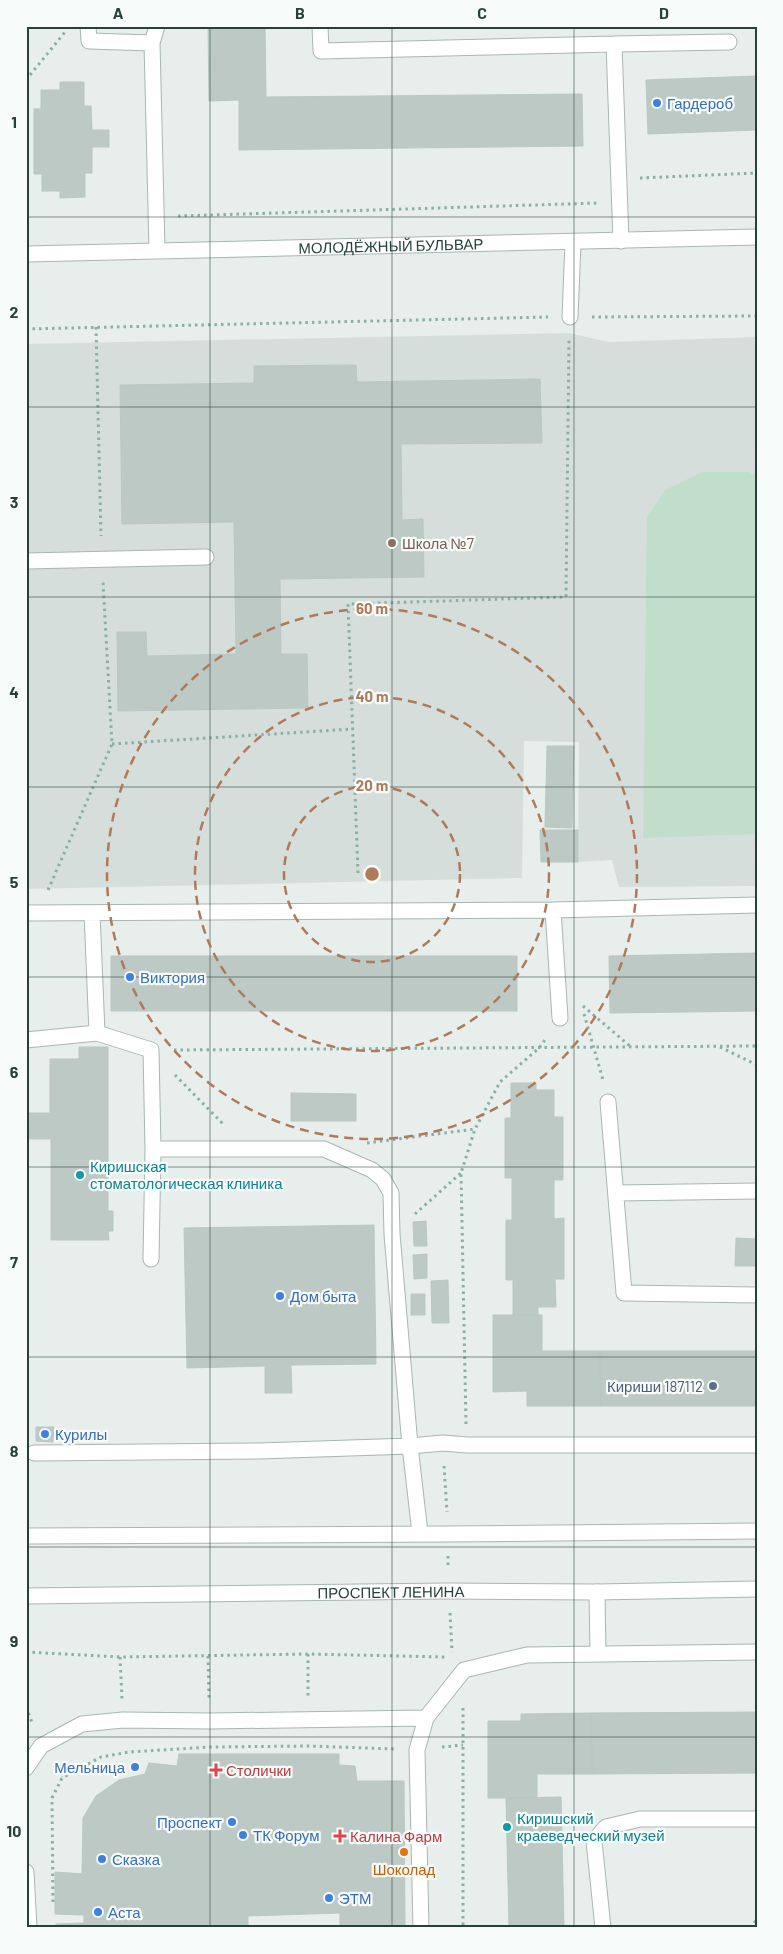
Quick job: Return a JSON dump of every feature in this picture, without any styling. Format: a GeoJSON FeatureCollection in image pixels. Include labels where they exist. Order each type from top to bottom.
{"type":"FeatureCollection","features":[{"type":"Feature","properties":{"kind":"street"},"geometry":{"type":"LineString","coordinates":[[88,26],[89,41],[152,43]]}},
{"type":"Feature","properties":{"kind":"street"},"geometry":{"type":"LineString","coordinates":[[157,26],[152,43],[157,250]]}},
{"type":"Feature","properties":{"kind":"street"},"geometry":{"type":"LineString","coordinates":[[320,26],[321,51],[729,42]]}},
{"type":"Feature","properties":{"kind":"street"},"geometry":{"type":"LineString","coordinates":[[614,44],[622,241]]}},
{"type":"Feature","properties":{"kind":"street","name":"МОЛОДЁЖНЫЙ БУЛЬВАР"},"geometry":{"type":"LineString","coordinates":[[26,254],[757,238]]}},
{"type":"Feature","properties":{"kind":"street"},"geometry":{"type":"LineString","coordinates":[[570,317],[572,243]]}},
{"type":"Feature","properties":{"kind":"street"},"geometry":{"type":"LineString","coordinates":[[26,561],[206,557]]}},
{"type":"Feature","properties":{"kind":"street"},"geometry":{"type":"LineString","coordinates":[[32,913],[553,910],[757,905]]}},
{"type":"Feature","properties":{"kind":"street"},"geometry":{"type":"LineString","coordinates":[[553,910],[560,1018]]}},
{"type":"Feature","properties":{"kind":"street"},"geometry":{"type":"LineString","coordinates":[[92,912],[97,1033]]}},
{"type":"Feature","properties":{"kind":"street"},"geometry":{"type":"LineString","coordinates":[[26,1040],[97,1033],[151,1050],[153,1149],[151,1258]]}},
{"type":"Feature","properties":{"kind":"street"},"geometry":{"type":"LineString","coordinates":[[608,1102],[624,1293],[757,1295]]}},
{"type":"Feature","properties":{"kind":"street"},"geometry":{"type":"LineString","coordinates":[[153,1149],[324,1149],[372,1170],[384,1179],[391,1193],[392,1234],[410,1446],[420,1533]]}},
{"type":"Feature","properties":{"kind":"street"},"geometry":{"type":"LineString","coordinates":[[616,1193],[757,1191]]}},
{"type":"Feature","properties":{"kind":"street"},"geometry":{"type":"LineString","coordinates":[[34,1454],[259,1451],[410,1446],[443,1443],[467,1445],[757,1445]]}},
{"type":"Feature","properties":{"kind":"street"},"geometry":{"type":"LineString","coordinates":[[26,1536],[757,1531]]}},
{"type":"Feature","properties":{"kind":"street","name":"ПРОСПЕКТ ЛЕНИНА"},"geometry":{"type":"LineString","coordinates":[[26,1596],[757,1589]]}},
{"type":"Feature","properties":{"kind":"street"},"geometry":{"type":"LineString","coordinates":[[597,1592],[598,1653]]}},
{"type":"Feature","properties":{"kind":"street"},"geometry":{"type":"LineString","coordinates":[[421,1928],[417,1750],[426,1718],[464,1670],[527,1654],[757,1652]]}},
{"type":"Feature","properties":{"kind":"street"},"geometry":{"type":"LineString","coordinates":[[26,1768],[41,1746],[82,1724],[123,1720],[210,1721],[426,1718]]}},
{"type":"Feature","properties":{"kind":"street"},"geometry":{"type":"LineString","coordinates":[[603,1928],[594,1841],[606,1827],[640,1819],[757,1819]]}},
{"type":"Feature","properties":{"kind":"street"},"geometry":{"type":"LineString","coordinates":[[26,1872],[29,1928]]}},
{"type":"Feature","properties":{"kind":"path"},"geometry":{"type":"LineString","coordinates":[[26,80],[67,30]]}},
{"type":"Feature","properties":{"kind":"path"},"geometry":{"type":"LineString","coordinates":[[620,179],[757,173]]}},
{"type":"Feature","properties":{"kind":"path"},"geometry":{"type":"LineString","coordinates":[[157,216],[620,203]]}},
{"type":"Feature","properties":{"kind":"path"},"geometry":{"type":"LineString","coordinates":[[26,329],[570,317],[757,316]]}},
{"type":"Feature","properties":{"kind":"path"},"geometry":{"type":"LineString","coordinates":[[358,873],[348,604],[566,597],[570,317]]}},
{"type":"Feature","properties":{"kind":"path"},"geometry":{"type":"LineString","coordinates":[[32,913],[112,744],[102,559],[96,327]]}},
{"type":"Feature","properties":{"kind":"path"},"geometry":{"type":"LineString","coordinates":[[112,744],[353,729]]}},
{"type":"Feature","properties":{"kind":"path"},"geometry":{"type":"LineString","coordinates":[[608,1102],[581,1004],[631,1047]]}},
{"type":"Feature","properties":{"kind":"path"},"geometry":{"type":"LineString","coordinates":[[467,1445],[461,1173],[475,1129],[500,1082],[539,1048],[560,1018]]}},
{"type":"Feature","properties":{"kind":"path"},"geometry":{"type":"LineString","coordinates":[[720,1046],[757,1065]]}},
{"type":"Feature","properties":{"kind":"path"},"geometry":{"type":"LineString","coordinates":[[151,1050],[757,1046]]}},
{"type":"Feature","properties":{"kind":"path"},"geometry":{"type":"LineString","coordinates":[[151,1050],[249,1149]]}},
{"type":"Feature","properties":{"kind":"path"},"geometry":{"type":"LineString","coordinates":[[362,1143],[475,1129]]}},
{"type":"Feature","properties":{"kind":"path"},"geometry":{"type":"LineString","coordinates":[[392,1234],[461,1173]]}},
{"type":"Feature","properties":{"kind":"path"},"geometry":{"type":"LineString","coordinates":[[26,1652],[120,1657],[308,1654],[452,1657],[464,1670]]}},
{"type":"Feature","properties":{"kind":"path"},"geometry":{"type":"LineString","coordinates":[[463,1707],[464,1928]]}},
{"type":"Feature","properties":{"kind":"path"},"geometry":{"type":"LineString","coordinates":[[53,1909],[52,1798],[62,1778],[101,1757],[129,1752],[210,1747],[309,1746],[417,1750],[463,1745]]}},
{"type":"Feature","properties":{"kind":"path"},"geometry":{"type":"LineString","coordinates":[[751,1927],[757,1919]]}},
{"type":"Feature","properties":{"kind":"shaded area","name":"Школа №7"},"geometry":{"type":"Polygon","coordinates":[[[569,333],[608,342],[757,337],[757,886],[619,887],[612,860],[578,862],[579,742],[524,741],[522,878],[26,889],[26,344],[569,333]]]}},
{"type":"Feature","properties":{"kind":"green space"},"geometry":{"type":"Polygon","coordinates":[[[702,472],[749,472],[757,477],[757,834],[643,838],[647,517],[665,490],[702,472]]]}},
{"type":"Feature","properties":{"kind":"building"},"geometry":{"type":"Polygon","coordinates":[[[208,26],[265,26],[266,97],[582,94],[583,146],[239,150],[239,100],[209,101],[208,26]]]}},
{"type":"Feature","properties":{"kind":"building"},"geometry":{"type":"Polygon","coordinates":[[[757,76],[757,130],[648,134],[646,80],[757,76]]]}},
{"type":"Feature","properties":{"kind":"building"},"geometry":{"type":"Polygon","coordinates":[[[60,82],[84,82],[84,106],[91,106],[92,130],[109,130],[109,147],[92,147],[92,173],[85,173],[85,197],[60,198],[60,191],[42,191],[42,174],[34,174],[34,109],[41,109],[41,90],[60,90],[60,82]]]}},
{"type":"Feature","properties":{"kind":"building"},"geometry":{"type":"Polygon","coordinates":[[[356,365],[357,382],[540,379],[542,443],[401,444],[402,520],[423,519],[424,577],[280,579],[281,654],[307,654],[308,708],[118,711],[117,632],[146,632],[147,656],[236,654],[234,522],[122,524],[120,385],[254,383],[254,366],[356,365]]]}},
{"type":"Feature","properties":{"kind":"building"},"geometry":{"type":"Polygon","coordinates":[[[547,746],[574,746],[572,828],[545,827],[547,746]]]}},
{"type":"Feature","properties":{"kind":"building"},"geometry":{"type":"Polygon","coordinates":[[[540,830],[578,830],[578,862],[541,862],[540,830]]]}},
{"type":"Feature","properties":{"kind":"building"},"geometry":{"type":"Polygon","coordinates":[[[757,953],[757,1011],[610,1013],[609,956],[757,953]]]}},
{"type":"Feature","properties":{"kind":"building"},"geometry":{"type":"Polygon","coordinates":[[[111,956],[517,956],[517,1011],[111,1011],[111,956]]]}},
{"type":"Feature","properties":{"kind":"building","name":"Киришская стоматологическая клиника"},"geometry":{"type":"Polygon","coordinates":[[[79,1047],[108,1047],[108,1211],[113,1211],[113,1231],[108,1231],[109,1240],[51,1240],[51,1139],[29,1139],[28,1113],[50,1113],[50,1059],[79,1059],[79,1047]]]}},
{"type":"Feature","properties":{"kind":"building"},"geometry":{"type":"Polygon","coordinates":[[[511,1083],[536,1083],[536,1090],[554,1090],[554,1117],[563,1117],[563,1180],[554,1180],[554,1219],[564,1218],[564,1279],[555,1279],[556,1307],[538,1307],[538,1315],[513,1315],[513,1280],[506,1280],[506,1220],[512,1220],[512,1178],[505,1178],[505,1118],[511,1118],[511,1083]]]}},
{"type":"Feature","properties":{"kind":"building"},"geometry":{"type":"Polygon","coordinates":[[[291,1093],[356,1094],[356,1121],[291,1121],[291,1093]]]}},
{"type":"Feature","properties":{"kind":"building"},"geometry":{"type":"Polygon","coordinates":[[[426,1221],[427,1246],[414,1246],[413,1222],[426,1221]]]}},
{"type":"Feature","properties":{"kind":"building","name":"Дом быта"},"geometry":{"type":"Polygon","coordinates":[[[374,1225],[376,1364],[291,1365],[292,1393],[265,1393],[265,1366],[187,1368],[184,1228],[374,1225]]]}},
{"type":"Feature","properties":{"kind":"building"},"geometry":{"type":"Polygon","coordinates":[[[736,1238],[757,1239],[757,1266],[735,1266],[736,1238]]]}},
{"type":"Feature","properties":{"kind":"building"},"geometry":{"type":"Polygon","coordinates":[[[427,1254],[427,1278],[414,1279],[413,1255],[427,1254]]]}},
{"type":"Feature","properties":{"kind":"building"},"geometry":{"type":"Polygon","coordinates":[[[448,1280],[449,1323],[432,1323],[431,1281],[448,1280]]]}},
{"type":"Feature","properties":{"kind":"building"},"geometry":{"type":"Polygon","coordinates":[[[411,1294],[425,1294],[425,1315],[411,1315],[411,1294]]]}},
{"type":"Feature","properties":{"kind":"building"},"geometry":{"type":"Polygon","coordinates":[[[493,1315],[542,1315],[542,1351],[600,1351],[601,1406],[527,1406],[527,1391],[493,1392],[493,1315]]]}},
{"type":"Feature","properties":{"kind":"building"},"geometry":{"type":"Polygon","coordinates":[[[600,1351],[757,1351],[757,1406],[601,1406],[600,1351]]]}},
{"type":"Feature","properties":{"kind":"building","name":"Курилы"},"geometry":{"type":"Polygon","coordinates":[[[36,1427],[54,1427],[53,1442],[36,1441],[36,1427]]]}},
{"type":"Feature","properties":{"kind":"building"},"geometry":{"type":"Polygon","coordinates":[[[757,1712],[757,1773],[592,1774],[591,1713],[757,1712]]]}},
{"type":"Feature","properties":{"kind":"building"},"geometry":{"type":"Polygon","coordinates":[[[591,1713],[592,1774],[537,1774],[537,1798],[488,1798],[488,1721],[521,1721],[521,1714],[591,1713]]]}},
{"type":"Feature","properties":{"kind":"building","name":"ТК Форум"},"geometry":{"type":"Polygon","coordinates":[[[179,1754],[339,1754],[339,1765],[355,1766],[357,1781],[404,1781],[405,1928],[340,1928],[340,1913],[248,1916],[248,1928],[56,1928],[56,1924],[84,1923],[84,1915],[55,1914],[55,1872],[82,1874],[83,1818],[96,1796],[119,1780],[145,1774],[149,1763],[177,1766],[179,1754]]]}},
{"type":"Feature","properties":{"kind":"building"},"geometry":{"type":"Polygon","coordinates":[[[561,1797],[564,1928],[509,1928],[506,1798],[561,1797]]]}},
{"type":"Feature","properties":{"kind":"place","name":"Гардероб"},"geometry":{"type":"Point","coordinates":[657,103]}},
{"type":"Feature","properties":{"kind":"place","name":"Школа №7"},"geometry":{"type":"Point","coordinates":[392,543]}},
{"type":"Feature","properties":{"kind":"place","name":"Виктория"},"geometry":{"type":"Point","coordinates":[130,977]}},
{"type":"Feature","properties":{"kind":"place","name":"Киришская стоматологическая клиника"},"geometry":{"type":"Point","coordinates":[80,1175]}},
{"type":"Feature","properties":{"kind":"place","name":"Дом быта"},"geometry":{"type":"Point","coordinates":[280,1296]}},
{"type":"Feature","properties":{"kind":"place","name":"Кириши 187112"},"geometry":{"type":"Point","coordinates":[713,1386]}},
{"type":"Feature","properties":{"kind":"place","name":"Курилы"},"geometry":{"type":"Point","coordinates":[45,1434]}},
{"type":"Feature","properties":{"kind":"place","name":"Мельница"},"geometry":{"type":"Point","coordinates":[135,1767]}},
{"type":"Feature","properties":{"kind":"place","name":"Столички"},"geometry":{"type":"Point","coordinates":[216,1770]}},
{"type":"Feature","properties":{"kind":"place","name":"Проспект"},"geometry":{"type":"Point","coordinates":[232,1822]}},
{"type":"Feature","properties":{"kind":"place","name":"Киришский краеведческий музей"},"geometry":{"type":"Point","coordinates":[507,1827]}},
{"type":"Feature","properties":{"kind":"place","name":"ТК Форум"},"geometry":{"type":"Point","coordinates":[243,1835]}},
{"type":"Feature","properties":{"kind":"place","name":"Калина Фарм"},"geometry":{"type":"Point","coordinates":[340,1836]}},
{"type":"Feature","properties":{"kind":"place","name":"Шоколад"},"geometry":{"type":"Point","coordinates":[404,1852]}},
{"type":"Feature","properties":{"kind":"place","name":"Сказка"},"geometry":{"type":"Point","coordinates":[102,1859]}},
{"type":"Feature","properties":{"kind":"place","name":"ЭТМ"},"geometry":{"type":"Point","coordinates":[329,1898]}},
{"type":"Feature","properties":{"kind":"place","name":"Аста"},"geometry":{"type":"Point","coordinates":[98,1912]}}]}
